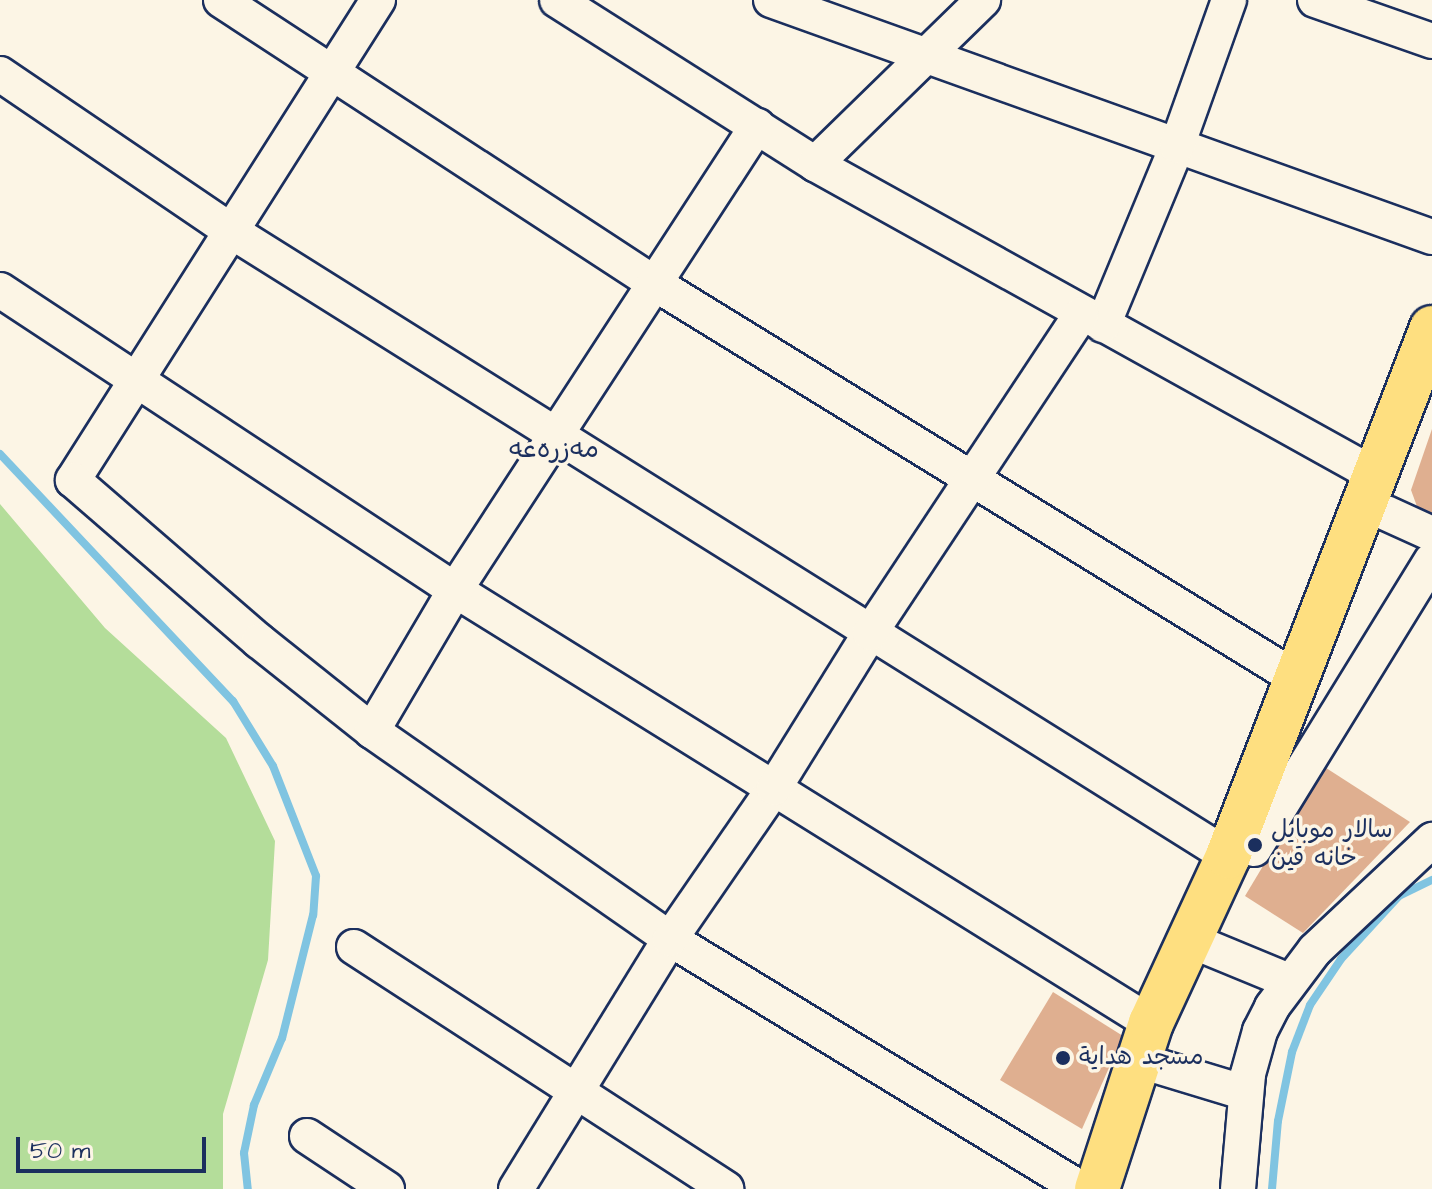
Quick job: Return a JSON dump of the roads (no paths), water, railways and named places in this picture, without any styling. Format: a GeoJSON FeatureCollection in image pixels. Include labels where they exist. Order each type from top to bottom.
{"type":"FeatureCollection","features":[{"type":"Feature","properties":{"kind":"main road"},"geometry":{"type":"LineString","coordinates":[[1097,1189],[1151,1023],[1241,853],[1381,494],[1432,328]]}},
{"type":"Feature","properties":{"kind":"main road"},"geometry":{"type":"LineString","coordinates":[[1118,1189],[1168,1033],[1209,948],[1299,680],[1381,494],[1432,389]]}},
{"type":"Feature","properties":{"kind":"street"},"geometry":{"type":"LineString","coordinates":[[221,0],[654,283],[1299,680]]}},
{"type":"Feature","properties":{"kind":"street"},"geometry":{"type":"LineString","coordinates":[[378,0],[73,480],[259,641],[372,731],[670,939],[1081,1189]]}},
{"type":"Feature","properties":{"kind":"street"},"geometry":{"type":"LineString","coordinates":[[557,0],[815,164],[1092,320],[1381,494],[1432,534]]}},
{"type":"Feature","properties":{"kind":"street"},"geometry":{"type":"LineString","coordinates":[[771,0],[1432,237]]}},
{"type":"Feature","properties":{"kind":"street"},"geometry":{"type":"LineString","coordinates":[[815,164],[983,0]]}},
{"type":"Feature","properties":{"kind":"street"},"geometry":{"type":"LineString","coordinates":[[516,1189],[670,939],[774,788],[971,478],[1092,320],[1177,146],[1229,0]]}},
{"type":"Feature","properties":{"kind":"street"},"geometry":{"type":"LineString","coordinates":[[1315,0],[1432,41]]}},
{"type":"Feature","properties":{"kind":"street"},"geometry":{"type":"LineString","coordinates":[[0,74],[231,231],[555,437],[870,633],[1241,853],[1432,560]]}},
{"type":"Feature","properties":{"kind":"street"},"geometry":{"type":"LineString","coordinates":[[372,731],[455,590],[757,126]]}},
{"type":"Feature","properties":{"kind":"street"},"geometry":{"type":"LineString","coordinates":[[0,290],[455,590],[1151,1023]]}},
{"type":"Feature","properties":{"kind":"street"},"geometry":{"type":"LineString","coordinates":[[1238,1189],[1246,1093],[1260,1031],[1289,981],[1357,907],[1432,840]]}},
{"type":"Feature","properties":{"kind":"street"},"geometry":{"type":"LineString","coordinates":[[354,947],[726,1189]]}},
{"type":"Feature","properties":{"kind":"street"},"geometry":{"type":"LineString","coordinates":[[1209,948],[1289,981]]}},
{"type":"Feature","properties":{"kind":"street"},"geometry":{"type":"LineString","coordinates":[[1157,1066],[1246,1093]]}},
{"type":"Feature","properties":{"kind":"street"},"geometry":{"type":"LineString","coordinates":[[307,1136],[387,1189]]}},
{"type":"Feature","properties":{"kind":"waterway"},"geometry":{"type":"LineString","coordinates":[[0,454],[233,701],[273,766],[316,876],[313,915],[282,1038],[254,1105],[244,1153],[248,1189]]}},
{"type":"Feature","properties":{"kind":"waterway"},"geometry":{"type":"LineString","coordinates":[[1272,1189],[1278,1121],[1292,1052],[1310,1005],[1341,959],[1399,896],[1432,880]]}},
{"type":"Feature","properties":{"kind":"place","name":"سالار موبايل خانه قين"},"geometry":{"type":"Point","coordinates":[1255,845]}},
{"type":"Feature","properties":{"kind":"place","name":"مسجد هداية"},"geometry":{"type":"Point","coordinates":[1063,1058]}},
{"type":"Feature","properties":{"kind":"district","name":"مەزرەعە"},"geometry":{"type":"Point","coordinates":[554,450]}}]}
